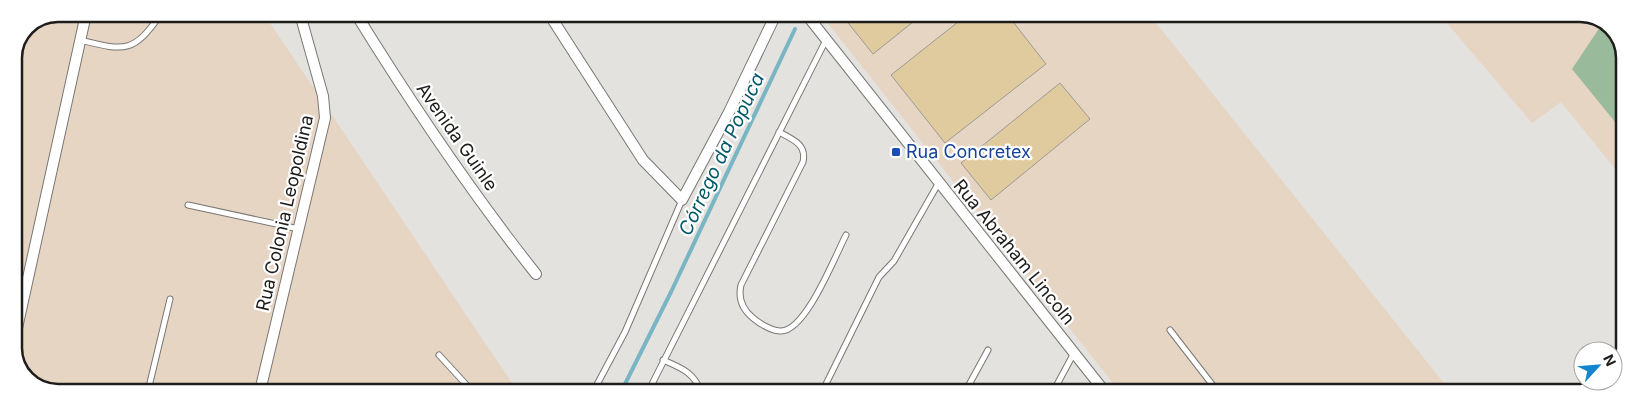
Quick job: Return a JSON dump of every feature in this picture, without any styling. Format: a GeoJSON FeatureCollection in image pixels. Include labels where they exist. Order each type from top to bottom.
{"type":"FeatureCollection","features":[{"type":"Feature","properties":{"kind":"street"},"geometry":{"type":"LineString","coordinates":[[23,302],[84,23]]}},
{"type":"Feature","properties":{"kind":"street","name":"Rua Colonia Leopoldina"},"geometry":{"type":"LineString","coordinates":[[262,384],[323,130],[325,109],[302,23]]}},
{"type":"Feature","properties":{"kind":"street","name":"Avenida Guinle"},"geometry":{"type":"LineString","coordinates":[[362,23],[393,74],[510,241],[536,274]]}},
{"type":"Feature","properties":{"kind":"street"},"geometry":{"type":"LineString","coordinates":[[555,23],[643,160],[682,200],[729,112],[772,23]]}},
{"type":"Feature","properties":{"kind":"street","name":"Rua Abraham Lincoln"},"geometry":{"type":"LineString","coordinates":[[813,23],[938,184],[1099,384]]}},
{"type":"Feature","properties":{"kind":"lane"},"geometry":{"type":"LineString","coordinates":[[80,40],[113,48],[127,47],[140,40],[154,23]]}},
{"type":"Feature","properties":{"kind":"lane"},"geometry":{"type":"LineString","coordinates":[[652,384],[826,40]]}},
{"type":"Feature","properties":{"kind":"lane"},"geometry":{"type":"LineString","coordinates":[[778,132],[797,142],[802,147],[803,162],[741,285],[739,294],[747,312],[755,320],[774,330],[782,331],[791,328],[807,311],[846,235]]}},
{"type":"Feature","properties":{"kind":"lane"},"geometry":{"type":"LineString","coordinates":[[826,384],[879,277],[894,261],[938,184]]}},
{"type":"Feature","properties":{"kind":"lane"},"geometry":{"type":"LineString","coordinates":[[597,384],[625,332],[682,200]]}},
{"type":"Feature","properties":{"kind":"lane"},"geometry":{"type":"LineString","coordinates":[[188,205],[299,229]]}},
{"type":"Feature","properties":{"kind":"lane"},"geometry":{"type":"LineString","coordinates":[[150,384],[170,299]]}},
{"type":"Feature","properties":{"kind":"lane"},"geometry":{"type":"LineString","coordinates":[[1170,330],[1212,384]]}},
{"type":"Feature","properties":{"kind":"lane"},"geometry":{"type":"LineString","coordinates":[[969,384],[988,350]]}},
{"type":"Feature","properties":{"kind":"lane"},"geometry":{"type":"LineString","coordinates":[[1057,384],[1074,353]]}},
{"type":"Feature","properties":{"kind":"lane"},"geometry":{"type":"LineString","coordinates":[[438,355],[465,384]]}},
{"type":"Feature","properties":{"kind":"lane"},"geometry":{"type":"LineString","coordinates":[[663,360],[686,370],[693,376],[697,384]]}},
{"type":"Feature","properties":{"kind":"shaded area"},"geometry":{"type":"Polygon","coordinates":[[[52,23],[270,23],[513,384],[59,384],[45,381],[31,371],[25,361],[23,350],[22,59],[25,45],[33,33],[52,23]]]}},
{"type":"Feature","properties":{"kind":"shaded area"},"geometry":{"type":"Polygon","coordinates":[[[828,23],[1156,23],[1445,384],[1114,384],[828,23]]]}},
{"type":"Feature","properties":{"kind":"shaded area"},"geometry":{"type":"Polygon","coordinates":[[[1447,23],[1586,23],[1597,27],[1607,35],[1615,52],[1615,169],[1561,102],[1532,123],[1447,23]]]}},
{"type":"Feature","properties":{"kind":"green space"},"geometry":{"type":"Polygon","coordinates":[[[1599,28],[1608,37],[1615,52],[1615,122],[1572,69],[1599,28]]]}},
{"type":"Feature","properties":{"kind":"building"},"geometry":{"type":"Polygon","coordinates":[[[848,23],[912,23],[873,54],[848,23]]]}},
{"type":"Feature","properties":{"kind":"building"},"geometry":{"type":"Polygon","coordinates":[[[957,23],[1014,23],[1046,64],[945,143],[891,75],[957,23]]]}},
{"type":"Feature","properties":{"kind":"building"},"geometry":{"type":"Polygon","coordinates":[[[1060,83],[1090,119],[991,200],[961,163],[1060,83]]]}},
{"type":"Feature","properties":{"kind":"waterway","name":"Córrego da Popuca"},"geometry":{"type":"LineString","coordinates":[[625,384],[671,292],[795,29]]}},
{"type":"Feature","properties":{"kind":"place","name":"Rua Concretex"},"geometry":{"type":"Point","coordinates":[896,152]}}]}
